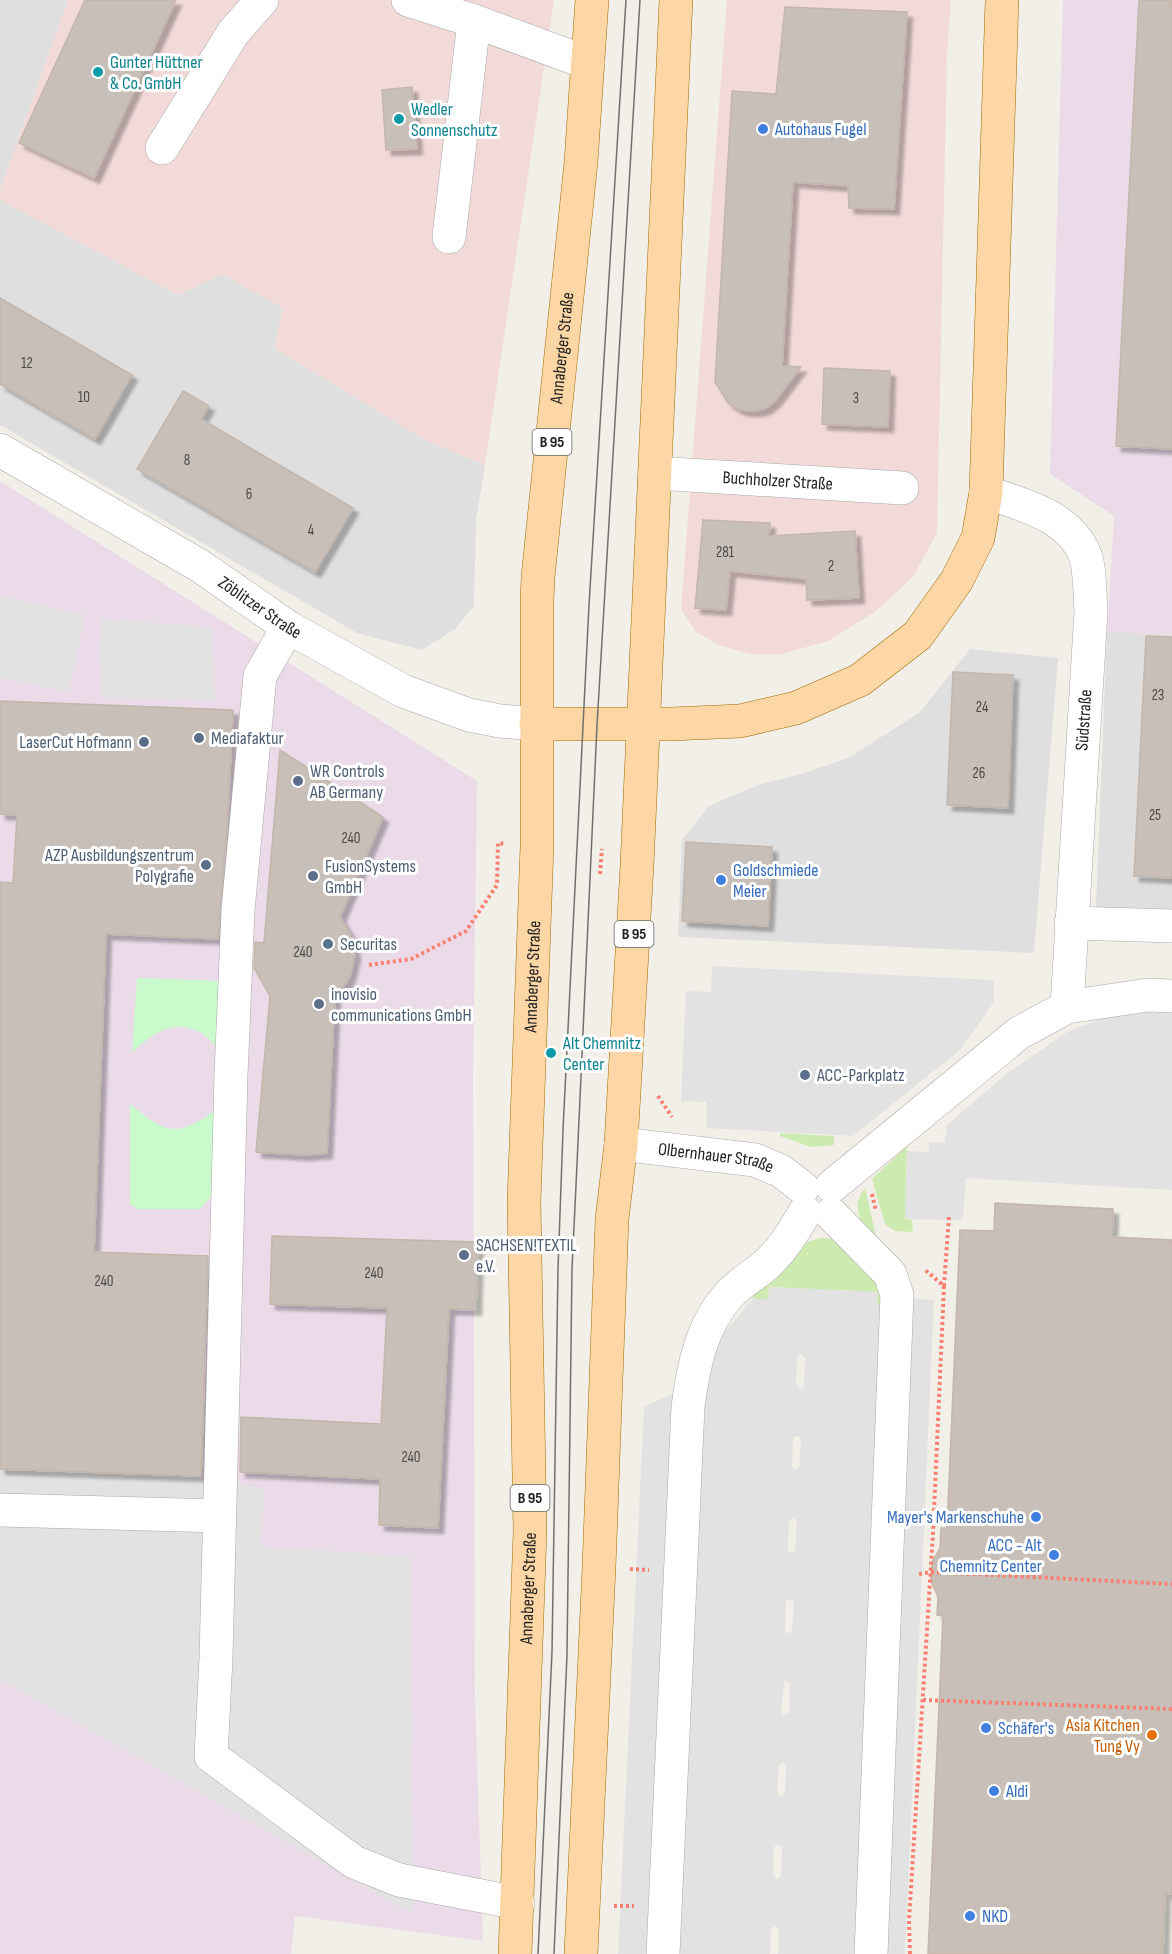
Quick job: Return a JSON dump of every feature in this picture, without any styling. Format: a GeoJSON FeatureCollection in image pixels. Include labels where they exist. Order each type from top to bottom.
{"type":"FeatureCollection","features":[{"type":"Feature","properties":{"kind":"main road","name":"Annaberger Straße"},"geometry":{"type":"LineString","coordinates":[[515,1954],[530,1531],[524,1201],[537,846],[538,577],[581,162],[592,0]]}},
{"type":"Feature","properties":{"kind":"main road","name":"B 95"},"geometry":{"type":"LineString","coordinates":[[581,1954],[612,1219],[621,1144],[637,877],[676,0]]}},
{"type":"Feature","properties":{"kind":"main road"},"geometry":{"type":"LineString","coordinates":[[536,724],[740,721],[796,708],[860,680],[918,635],[957,580],[978,538],[986,492],[1002,0]]}},
{"type":"Feature","properties":{"kind":"street"},"geometry":{"type":"LineString","coordinates":[[162,148],[233,33],[262,0]]}},
{"type":"Feature","properties":{"kind":"street"},"geometry":{"type":"LineString","coordinates":[[408,0],[474,21],[588,63]]}},
{"type":"Feature","properties":{"kind":"street"},"geometry":{"type":"LineString","coordinates":[[449,237],[474,21]]}},
{"type":"Feature","properties":{"kind":"street","name":"Zöblitzer Straße"},"geometry":{"type":"LineString","coordinates":[[0,450],[200,566],[288,627],[403,691],[469,715],[500,721],[536,724]]}},
{"type":"Feature","properties":{"kind":"street","name":"Buchholzer Straße"},"geometry":{"type":"LineString","coordinates":[[655,473],[902,488]]}},
{"type":"Feature","properties":{"kind":"street","name":"Südstraße"},"geometry":{"type":"LineString","coordinates":[[986,492],[1049,515],[1077,540],[1086,556],[1091,611],[1067,1007]]}},
{"type":"Feature","properties":{"kind":"street"},"geometry":{"type":"LineString","coordinates":[[288,627],[260,676],[238,910],[231,1075],[212,1756],[354,1862],[399,1880],[518,1904]]}},
{"type":"Feature","properties":{"kind":"street"},"geometry":{"type":"LineString","coordinates":[[1071,923],[1172,926]]}},
{"type":"Feature","properties":{"kind":"street"},"geometry":{"type":"LineString","coordinates":[[663,1954],[688,1407],[693,1368],[708,1325],[727,1296],[766,1265],[786,1245],[818,1200],[1019,1033],[1067,1007],[1148,995],[1172,996]]}},
{"type":"Feature","properties":{"kind":"street","name":"Olbernhauer Straße"},"geometry":{"type":"LineString","coordinates":[[621,1144],[755,1160],[781,1171],[818,1200],[890,1274],[897,1295],[871,1954]]}},
{"type":"Feature","properties":{"kind":"street"},"geometry":{"type":"LineString","coordinates":[[0,1510],[219,1516]]}},
{"type":"Feature","properties":{"kind":"path"},"geometry":{"type":"LineString","coordinates":[[369,965],[411,959],[466,931],[497,885],[498,843],[537,846]]}},
{"type":"Feature","properties":{"kind":"path"},"geometry":{"type":"LineString","coordinates":[[600,874],[602,849]]}},
{"type":"Feature","properties":{"kind":"path"},"geometry":{"type":"LineString","coordinates":[[944,1286],[949,1216]]}},
{"type":"Feature","properties":{"kind":"path"},"geometry":{"type":"LineString","coordinates":[[599,1568],[680,1571]]}},
{"type":"Feature","properties":{"kind":"path"},"geometry":{"type":"LineString","coordinates":[[886,1581],[930,1572],[1172,1584]]}},
{"type":"Feature","properties":{"kind":"path"},"geometry":{"type":"LineString","coordinates":[[910,1954],[909,1920],[930,1572]]}},
{"type":"Feature","properties":{"kind":"path"},"geometry":{"type":"LineString","coordinates":[[923,1700],[1172,1709]]}},
{"type":"Feature","properties":{"kind":"path"},"geometry":{"type":"LineString","coordinates":[[584,1903],[665,1906]]}},
{"type":"Feature","properties":{"kind":"shaded area"},"geometry":{"type":"Polygon","coordinates":[[[0,0],[68,0],[0,190],[0,0]]]}},
{"type":"Feature","properties":{"kind":"shaded area"},"geometry":{"type":"Polygon","coordinates":[[[68,0],[554,0],[485,465],[427,441],[274,348],[283,308],[222,274],[178,295],[0,200],[0,190],[68,0]]]}},
{"type":"Feature","properties":{"kind":"shaded area"},"geometry":{"type":"Polygon","coordinates":[[[727,0],[951,0],[947,54],[937,533],[913,577],[876,611],[828,641],[782,654],[749,654],[719,645],[696,632],[681,610],[727,0]]]}},
{"type":"Feature","properties":{"kind":"shaded area"},"geometry":{"type":"Polygon","coordinates":[[[1063,0],[1172,0],[1172,635],[1107,632],[1114,516],[1050,474],[1063,0]]]}},
{"type":"Feature","properties":{"kind":"shaded area"},"geometry":{"type":"Polygon","coordinates":[[[0,200],[178,295],[222,274],[283,308],[274,348],[427,441],[485,465],[476,520],[474,606],[455,629],[422,650],[357,633],[0,425],[0,200]]]}},
{"type":"Feature","properties":{"kind":"shaded area"},"geometry":{"type":"Polygon","coordinates":[[[0,481],[477,781],[473,1078],[475,1699],[483,1941],[295,1916],[291,1954],[0,1954],[0,481]]]}},
{"type":"Feature","properties":{"kind":"shaded area"},"geometry":{"type":"Polygon","coordinates":[[[0,596],[85,615],[69,692],[0,678],[0,596]]]}},
{"type":"Feature","properties":{"kind":"shaded area"},"geometry":{"type":"Polygon","coordinates":[[[101,619],[213,627],[215,701],[100,697],[101,619]]]}},
{"type":"Feature","properties":{"kind":"shaded area"},"geometry":{"type":"Polygon","coordinates":[[[1107,632],[1172,635],[1172,910],[1096,907],[1107,632]]]}},
{"type":"Feature","properties":{"kind":"shaded area"},"geometry":{"type":"Polygon","coordinates":[[[970,649],[1058,658],[1034,953],[678,937],[682,840],[709,806],[758,785],[805,773],[850,757],[920,712],[970,649]]]}},
{"type":"Feature","properties":{"kind":"shaded area","name":"ACC-Parkplatz"},"geometry":{"type":"Polygon","coordinates":[[[712,966],[994,980],[994,1002],[960,1050],[853,1136],[707,1128],[706,1102],[681,1101],[686,991],[711,992],[712,966]]]}},
{"type":"Feature","properties":{"kind":"shaded area"},"geometry":{"type":"Polygon","coordinates":[[[1127,1009],[1172,1010],[1172,1190],[966,1178],[963,1220],[905,1219],[907,1151],[929,1152],[929,1142],[945,1143],[947,1125],[1005,1075],[1067,1032],[1127,1009]]]}},
{"type":"Feature","properties":{"kind":"shaded area"},"geometry":{"type":"Polygon","coordinates":[[[769,1287],[878,1292],[877,1304],[880,1305],[909,1298],[934,1300],[905,1954],[778,1954],[779,1930],[775,1926],[771,1929],[770,1954],[618,1954],[644,1406],[709,1380],[715,1343],[753,1299],[768,1299],[769,1287]],[[801,1354],[797,1357],[796,1385],[800,1389],[804,1386],[805,1358],[801,1354]],[[795,1436],[793,1438],[792,1467],[796,1470],[799,1467],[801,1439],[795,1436]],[[793,1518],[789,1521],[788,1550],[792,1554],[795,1550],[797,1522],[793,1518]],[[792,1600],[786,1602],[785,1630],[789,1634],[792,1631],[794,1603],[792,1600]],[[784,1681],[781,1712],[785,1716],[789,1712],[790,1685],[789,1682],[784,1681]],[[783,1762],[779,1765],[777,1793],[781,1797],[785,1794],[786,1766],[783,1762]],[[778,1844],[774,1847],[773,1875],[777,1879],[781,1876],[782,1848],[778,1844]]]}},
{"type":"Feature","properties":{"kind":"shaded area"},"geometry":{"type":"Polygon","coordinates":[[[0,1469],[201,1476],[264,1489],[261,1547],[410,1556],[413,1914],[0,1679],[0,1469]]]}},
{"type":"Feature","properties":{"kind":"green space"},"geometry":{"type":"Polygon","coordinates":[[[137,978],[224,981],[219,1050],[201,1032],[179,1027],[154,1035],[132,1053],[137,978]]]}},
{"type":"Feature","properties":{"kind":"green space"},"geometry":{"type":"Polygon","coordinates":[[[130,1104],[157,1124],[173,1129],[193,1124],[216,1109],[211,1197],[200,1209],[138,1209],[130,1204],[130,1104]]]}},
{"type":"Feature","properties":{"kind":"green space"},"geometry":{"type":"Polygon","coordinates":[[[780,1133],[834,1136],[834,1145],[811,1147],[780,1136],[780,1133]]]}},
{"type":"Feature","properties":{"kind":"green space"},"geometry":{"type":"Polygon","coordinates":[[[907,1146],[905,1219],[912,1220],[913,1232],[895,1231],[885,1224],[872,1179],[907,1146]]]}},
{"type":"Feature","properties":{"kind":"green space"},"geometry":{"type":"Polygon","coordinates":[[[865,1188],[878,1245],[863,1225],[858,1211],[860,1196],[865,1188]]]}},
{"type":"Feature","properties":{"kind":"green space"},"geometry":{"type":"Polygon","coordinates":[[[821,1238],[836,1239],[880,1279],[881,1305],[877,1304],[877,1292],[769,1287],[768,1299],[753,1299],[754,1293],[803,1243],[821,1238]]]}},
{"type":"Feature","properties":{"kind":"building","name":"Gunter Hüttner & Co. GmbH"},"geometry":{"type":"Polygon","coordinates":[[[85,0],[176,0],[94,178],[19,143],[85,0]]]}},
{"type":"Feature","properties":{"kind":"building"},"geometry":{"type":"Polygon","coordinates":[[[1139,0],[1172,0],[1172,449],[1116,446],[1139,0]]]}},
{"type":"Feature","properties":{"kind":"building"},"geometry":{"type":"Polygon","coordinates":[[[785,7],[907,12],[894,209],[849,208],[848,186],[793,182],[782,366],[801,367],[775,401],[766,408],[747,411],[728,403],[715,382],[732,91],[776,94],[785,7]]]}},
{"type":"Feature","properties":{"kind":"building","name":"Wedler Sonnenschutz"},"geometry":{"type":"Polygon","coordinates":[[[412,87],[417,149],[386,150],[382,90],[412,87]]]}},
{"type":"Feature","properties":{"kind":"building"},"geometry":{"type":"Polygon","coordinates":[[[0,298],[132,375],[95,439],[0,384],[0,298]]]}},
{"type":"Feature","properties":{"kind":"building"},"geometry":{"type":"Polygon","coordinates":[[[824,368],[890,371],[888,427],[822,424],[824,368]]]}},
{"type":"Feature","properties":{"kind":"building"},"geometry":{"type":"Polygon","coordinates":[[[183,391],[209,406],[201,419],[353,508],[315,572],[137,469],[183,391]]]}},
{"type":"Feature","properties":{"kind":"building"},"geometry":{"type":"Polygon","coordinates":[[[703,520],[770,523],[769,536],[855,531],[859,598],[807,600],[806,579],[730,571],[726,610],[695,608],[703,520]]]}},
{"type":"Feature","properties":{"kind":"building"},"geometry":{"type":"Polygon","coordinates":[[[1146,636],[1172,637],[1172,878],[1134,876],[1146,636]]]}},
{"type":"Feature","properties":{"kind":"building"},"geometry":{"type":"Polygon","coordinates":[[[953,672],[1013,675],[1008,808],[947,805],[953,672]]]}},
{"type":"Feature","properties":{"kind":"building"},"geometry":{"type":"Polygon","coordinates":[[[0,701],[233,710],[218,939],[106,934],[94,1252],[208,1256],[201,1476],[0,1469],[0,882],[13,883],[17,815],[0,814],[0,701]]]}},
{"type":"Feature","properties":{"kind":"building"},"geometry":{"type":"Polygon","coordinates":[[[280,750],[383,817],[340,917],[353,939],[355,955],[350,976],[335,994],[327,1153],[305,1155],[256,1152],[270,996],[254,968],[255,942],[264,943],[280,750]]]}},
{"type":"Feature","properties":{"kind":"building"},"geometry":{"type":"Polygon","coordinates":[[[686,842],[772,847],[768,926],[682,921],[686,842]]]}},
{"type":"Feature","properties":{"kind":"building","name":"ACC - Alt Chemnitz Center"},"geometry":{"type":"Polygon","coordinates":[[[995,1203],[1113,1209],[1112,1237],[1172,1240],[1172,1894],[1165,1893],[1163,1954],[928,1954],[943,1616],[937,1615],[938,1597],[931,1581],[932,1562],[940,1548],[941,1528],[947,1528],[960,1230],[994,1231],[995,1203]]]}},
{"type":"Feature","properties":{"kind":"building"},"geometry":{"type":"Polygon","coordinates":[[[272,1236],[478,1242],[476,1310],[449,1309],[438,1528],[379,1525],[380,1479],[240,1472],[241,1417],[381,1424],[387,1308],[270,1304],[272,1236]]]}},
{"type":"Feature","properties":{"kind":"tram line"},"geometry":{"type":"LineString","coordinates":[[538,1954],[552,1652],[558,1269],[563,1130],[589,605],[626,0]]}},
{"type":"Feature","properties":{"kind":"tram line"},"geometry":{"type":"LineString","coordinates":[[554,1954],[567,1655],[572,1269],[597,725],[640,0]]}},
{"type":"Feature","properties":{"kind":"place","name":"Gunter Hüttner & Co. GmbH"},"geometry":{"type":"Point","coordinates":[98,72]}},
{"type":"Feature","properties":{"kind":"place","name":"Wedler Sonnenschutz"},"geometry":{"type":"Point","coordinates":[399,119]}},
{"type":"Feature","properties":{"kind":"place","name":"Autohaus Fugel"},"geometry":{"type":"Point","coordinates":[763,129]}},
{"type":"Feature","properties":{"kind":"place","name":"Mediafaktur"},"geometry":{"type":"Point","coordinates":[199,738]}},
{"type":"Feature","properties":{"kind":"place","name":"LaserCut Hofmann"},"geometry":{"type":"Point","coordinates":[144,742]}},
{"type":"Feature","properties":{"kind":"place","name":"WR Controls AB Germany"},"geometry":{"type":"Point","coordinates":[298,781]}},
{"type":"Feature","properties":{"kind":"place","name":"AZP Ausbildungszentrum Polygrafie"},"geometry":{"type":"Point","coordinates":[206,865]}},
{"type":"Feature","properties":{"kind":"place","name":"FusionSystems GmbH"},"geometry":{"type":"Point","coordinates":[313,876]}},
{"type":"Feature","properties":{"kind":"place","name":"Goldschmiede Meier"},"geometry":{"type":"Point","coordinates":[721,880]}},
{"type":"Feature","properties":{"kind":"place","name":"Securitas"},"geometry":{"type":"Point","coordinates":[328,944]}},
{"type":"Feature","properties":{"kind":"place","name":"inovisio communications GmbH"},"geometry":{"type":"Point","coordinates":[319,1004]}},
{"type":"Feature","properties":{"kind":"place","name":"Alt Chemnitz Center"},"geometry":{"type":"Point","coordinates":[551,1053]}},
{"type":"Feature","properties":{"kind":"place","name":"ACC-Parkplatz"},"geometry":{"type":"Point","coordinates":[805,1075]}},
{"type":"Feature","properties":{"kind":"place","name":"SACHSEN!TEXTIL e.V."},"geometry":{"type":"Point","coordinates":[464,1255]}},
{"type":"Feature","properties":{"kind":"place","name":"Mayer's Markenschuhe"},"geometry":{"type":"Point","coordinates":[1036,1517]}},
{"type":"Feature","properties":{"kind":"place","name":"ACC - Alt Chemnitz Center"},"geometry":{"type":"Point","coordinates":[1054,1555]}},
{"type":"Feature","properties":{"kind":"place","name":"Schäfer's"},"geometry":{"type":"Point","coordinates":[986,1728]}},
{"type":"Feature","properties":{"kind":"place","name":"Asia Kitchen Tung Vy"},"geometry":{"type":"Point","coordinates":[1152,1735]}},
{"type":"Feature","properties":{"kind":"place","name":"Aldi"},"geometry":{"type":"Point","coordinates":[994,1791]}},
{"type":"Feature","properties":{"kind":"place","name":"NKD"},"geometry":{"type":"Point","coordinates":[970,1916]}}]}
